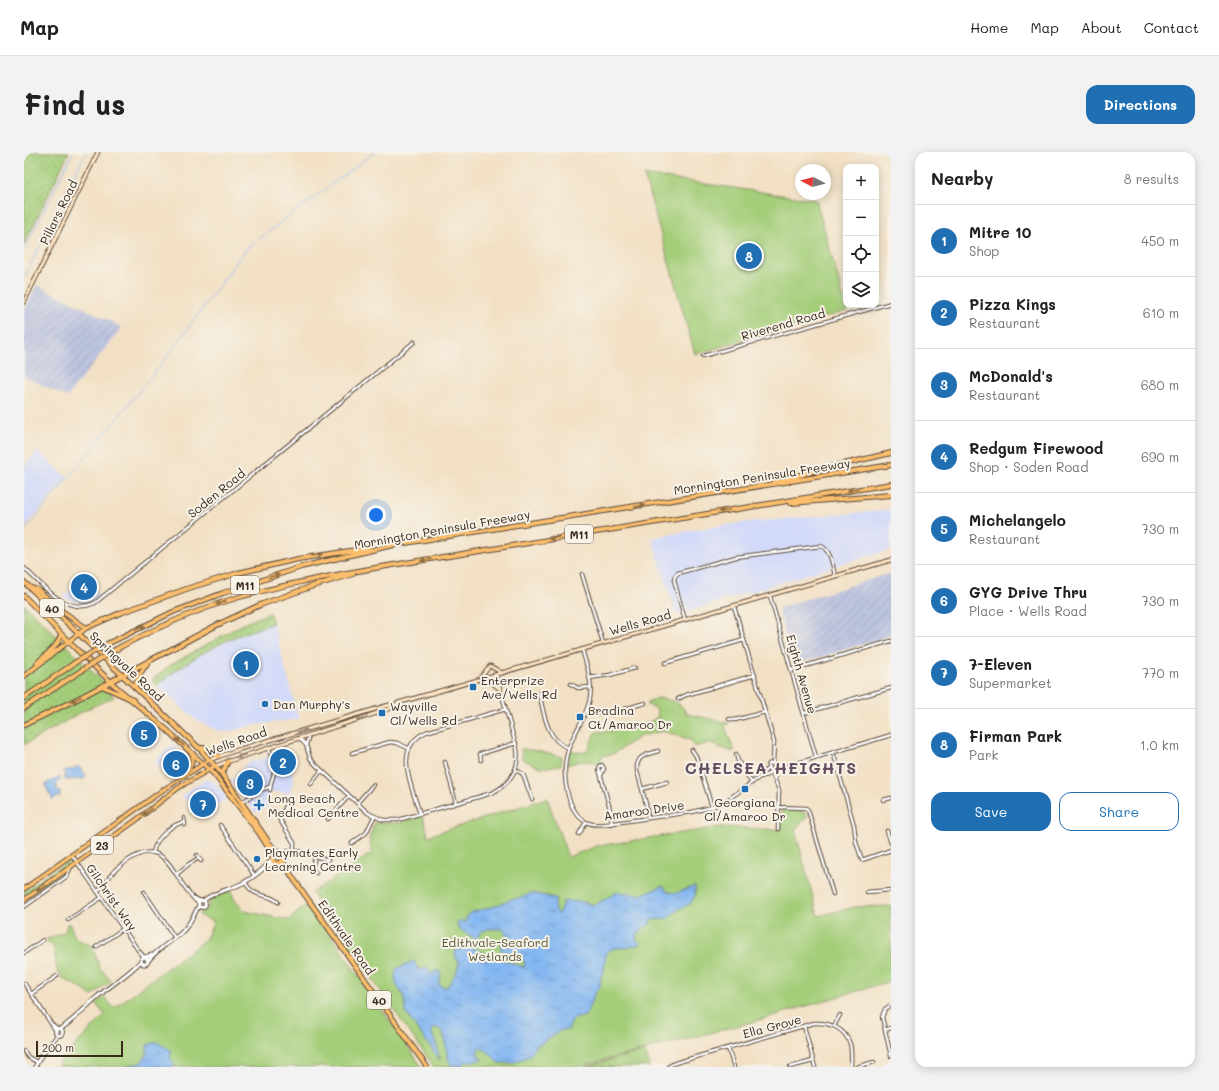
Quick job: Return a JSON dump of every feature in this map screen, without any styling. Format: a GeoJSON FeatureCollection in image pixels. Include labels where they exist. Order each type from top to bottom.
{"type":"FeatureCollection","features":[{"type":"Feature","properties":{"kind":"highway"},"geometry":{"type":"LineString","coordinates":[[756,488],[814,471],[891,453]]}},
{"type":"Feature","properties":{"kind":"highway","name":"Mornington Peninsula Freeway"},"geometry":{"type":"LineString","coordinates":[[24,698],[76,662],[105,645],[173,612],[223,593],[302,567],[393,545],[756,488],[891,465]]}},
{"type":"Feature","properties":{"kind":"highway","name":"M11"},"geometry":{"type":"LineString","coordinates":[[24,708],[129,642],[194,612],[235,598],[280,586],[396,565],[891,484]]}},
{"type":"Feature","properties":{"kind":"highway"},"geometry":{"type":"LineString","coordinates":[[763,505],[891,495]]}},
{"type":"Feature","properties":{"kind":"highway"},"geometry":{"type":"LineString","coordinates":[[24,676],[86,628],[102,620],[150,602],[212,580],[238,573],[325,554],[393,545]]}},
{"type":"Feature","properties":{"kind":"highway"},"geometry":{"type":"LineString","coordinates":[[24,725],[102,686],[217,625],[260,605],[313,586],[396,565]]}},
{"type":"Feature","properties":{"kind":"highway","name":"Springvale Road"},"geometry":{"type":"LineString","coordinates":[[24,582],[199,748],[215,766]]}},
{"type":"Feature","properties":{"kind":"highway"},"geometry":{"type":"LineString","coordinates":[[30,587],[38,590],[59,609],[86,628]]}},
{"type":"Feature","properties":{"kind":"highway","name":"Springvale Road"},"geometry":{"type":"LineString","coordinates":[[24,596],[68,642],[209,769]]}},
{"type":"Feature","properties":{"kind":"highway"},"geometry":{"type":"LineString","coordinates":[[24,676],[56,645],[61,635]]}},
{"type":"Feature","properties":{"kind":"highway"},"geometry":{"type":"LineString","coordinates":[[135,687],[138,677],[144,667],[173,649]]}},
{"type":"Feature","properties":{"kind":"highway"},"geometry":{"type":"LineString","coordinates":[[102,686],[132,700]]}},
{"type":"Feature","properties":{"kind":"highway"},"geometry":{"type":"LineString","coordinates":[[199,748],[204,748],[218,756]]}},
{"type":"Feature","properties":{"kind":"highway"},"geometry":{"type":"LineString","coordinates":[[188,773],[193,754]]}},
{"type":"Feature","properties":{"kind":"highway"},"geometry":{"type":"LineString","coordinates":[[222,774],[228,761]]}},
{"type":"Feature","properties":{"kind":"highway","name":"Edithvale Road"},"geometry":{"type":"LineString","coordinates":[[215,766],[242,802],[270,844],[281,856],[293,878],[427,1067]]}},
{"type":"Feature","properties":{"kind":"highway","name":"40"},"geometry":{"type":"LineString","coordinates":[[209,769],[264,839],[272,857],[277,863]]}},
{"type":"Feature","properties":{"kind":"highway"},"geometry":{"type":"LineString","coordinates":[[272,857],[281,856]]}},
{"type":"Feature","properties":{"kind":"highway"},"geometry":{"type":"LineString","coordinates":[[277,863],[281,856]]}},
{"type":"Feature","properties":{"kind":"highway","name":"Edithvale Road"},"geometry":{"type":"LineString","coordinates":[[277,863],[293,878]]}},
{"type":"Feature","properties":{"kind":"main road","name":"Pillars Road"},"geometry":{"type":"LineString","coordinates":[[24,302],[98,152]]}},
{"type":"Feature","properties":{"kind":"main road","name":"Wells Road"},"geometry":{"type":"LineString","coordinates":[[24,889],[188,773],[203,763],[218,756],[891,560]]}},
{"type":"Feature","properties":{"kind":"main road"},"geometry":{"type":"LineString","coordinates":[[481,679],[489,667],[502,673]]}},
{"type":"Feature","properties":{"kind":"main road"},"geometry":{"type":"LineString","coordinates":[[485,678],[499,687]]}},
{"type":"Feature","properties":{"kind":"main road","name":"Wells Road"},"geometry":{"type":"LineString","coordinates":[[24,900],[77,863],[178,788],[209,769],[228,761],[365,717],[394,705]]}},
{"type":"Feature","properties":{"kind":"street","name":"Riverend Road"},"geometry":{"type":"LineString","coordinates":[[703,356],[891,303]]}},
{"type":"Feature","properties":{"kind":"street","name":"Soden Road"},"geometry":{"type":"LineString","coordinates":[[24,568],[64,603],[78,606],[89,606],[95,603],[414,342]]}},
{"type":"Feature","properties":{"kind":"street"},"geometry":{"type":"LineString","coordinates":[[685,620],[674,580],[678,573],[736,558],[821,546],[825,547],[828,552],[835,576]]}},
{"type":"Feature","properties":{"kind":"street"},"geometry":{"type":"LineString","coordinates":[[582,574],[603,644]]}},
{"type":"Feature","properties":{"kind":"street","name":"Eighth Avenue"},"geometry":{"type":"LineString","coordinates":[[770,596],[816,757]]}},
{"type":"Feature","properties":{"kind":"street"},"geometry":{"type":"LineString","coordinates":[[734,606],[774,742],[772,776],[776,781]]}},
{"type":"Feature","properties":{"kind":"street"},"geometry":{"type":"LineString","coordinates":[[665,663],[744,640]]}},
{"type":"Feature","properties":{"kind":"street"},"geometry":{"type":"LineString","coordinates":[[791,670],[891,641]]}},
{"type":"Feature","properties":{"kind":"street"},"geometry":{"type":"LineString","coordinates":[[579,834],[586,822],[577,814],[572,806],[566,786],[565,768],[569,748],[587,710],[590,698],[591,687],[582,650]]}},
{"type":"Feature","properties":{"kind":"street"},"geometry":{"type":"LineString","coordinates":[[589,678],[610,675],[634,668]]}},
{"type":"Feature","properties":{"kind":"street"},"geometry":{"type":"LineString","coordinates":[[299,738],[306,745],[310,758],[321,771],[368,813],[374,817],[389,821],[420,814],[499,790],[509,781],[516,770],[518,758],[516,743],[498,680],[494,675]]}},
{"type":"Feature","properties":{"kind":"street"},"geometry":{"type":"LineString","coordinates":[[678,699],[686,695],[755,675]]}},
{"type":"Feature","properties":{"kind":"street"},"geometry":{"type":"LineString","coordinates":[[571,684],[578,688],[591,687]]}},
{"type":"Feature","properties":{"kind":"street"},"geometry":{"type":"LineString","coordinates":[[804,713],[891,688]]}},
{"type":"Feature","properties":{"kind":"street"},"geometry":{"type":"LineString","coordinates":[[539,693],[550,732],[560,744],[569,748]]}},
{"type":"Feature","properties":{"kind":"street"},"geometry":{"type":"LineString","coordinates":[[587,710],[606,714],[645,703]]}},
{"type":"Feature","properties":{"kind":"street"},"geometry":{"type":"LineString","coordinates":[[420,814],[406,763],[408,748],[415,738],[426,732],[506,709]]}},
{"type":"Feature","properties":{"kind":"street"},"geometry":{"type":"LineString","coordinates":[[729,720],[735,720],[765,712]]}},
{"type":"Feature","properties":{"kind":"street"},"geometry":{"type":"LineString","coordinates":[[306,745],[309,735]]}},
{"type":"Feature","properties":{"kind":"street"},"geometry":{"type":"LineString","coordinates":[[772,768],[781,768],[891,736]]}},
{"type":"Feature","properties":{"kind":"street"},"geometry":{"type":"LineString","coordinates":[[352,753],[390,742],[397,743],[408,748]]}},
{"type":"Feature","properties":{"kind":"street"},"geometry":{"type":"LineString","coordinates":[[481,760],[480,754],[516,743]]}},
{"type":"Feature","properties":{"kind":"street"},"geometry":{"type":"LineString","coordinates":[[238,806],[261,790],[270,789],[275,770],[269,748]]}},
{"type":"Feature","properties":{"kind":"street"},"geometry":{"type":"LineString","coordinates":[[692,750],[696,756],[712,807]]}},
{"type":"Feature","properties":{"kind":"street"},"geometry":{"type":"LineString","coordinates":[[648,818],[637,771],[638,761],[643,756],[658,751]]}},
{"type":"Feature","properties":{"kind":"street"},"geometry":{"type":"LineString","coordinates":[[774,752],[769,764],[772,768],[778,788],[778,829]]}},
{"type":"Feature","properties":{"kind":"street"},"geometry":{"type":"LineString","coordinates":[[833,752],[854,825],[856,842],[862,860],[891,850]]}},
{"type":"Feature","properties":{"kind":"street"},"geometry":{"type":"LineString","coordinates":[[736,754],[738,761],[752,783]]}},
{"type":"Feature","properties":{"kind":"street"},"geometry":{"type":"LineString","coordinates":[[445,762],[456,803]]}},
{"type":"Feature","properties":{"kind":"street","name":"Amaroo Drive"},"geometry":{"type":"LineString","coordinates":[[586,822],[599,825],[612,824],[692,812],[712,807],[727,800],[772,768]]}},
{"type":"Feature","properties":{"kind":"street","name":"Amaroo Drive"},"geometry":{"type":"LineString","coordinates":[[760,778],[767,775],[772,768]]}},
{"type":"Feature","properties":{"kind":"street"},"geometry":{"type":"LineString","coordinates":[[516,770],[524,774],[532,799]]}},
{"type":"Feature","properties":{"kind":"street"},"geometry":{"type":"LineString","coordinates":[[311,784],[321,771]]}},
{"type":"Feature","properties":{"kind":"street"},"geometry":{"type":"LineString","coordinates":[[601,775],[610,809],[612,824]]}},
{"type":"Feature","properties":{"kind":"street"},"geometry":{"type":"LineString","coordinates":[[767,775],[772,776]]}},
{"type":"Feature","properties":{"kind":"street"},"geometry":{"type":"LineString","coordinates":[[642,789],[667,782]]}},
{"type":"Feature","properties":{"kind":"street"},"geometry":{"type":"LineString","coordinates":[[357,804],[373,784]]}},
{"type":"Feature","properties":{"kind":"street"},"geometry":{"type":"LineString","coordinates":[[328,819],[349,796]]}},
{"type":"Feature","properties":{"kind":"street"},"geometry":{"type":"LineString","coordinates":[[884,800],[891,798]]}},
{"type":"Feature","properties":{"kind":"street"},"geometry":{"type":"LineString","coordinates":[[277,815],[285,810],[285,806]]}},
{"type":"Feature","properties":{"kind":"street"},"geometry":{"type":"LineString","coordinates":[[778,807],[806,808],[808,810],[833,894]]}},
{"type":"Feature","properties":{"kind":"street"},"geometry":{"type":"LineString","coordinates":[[274,810],[294,843],[294,850]]}},
{"type":"Feature","properties":{"kind":"street"},"geometry":{"type":"LineString","coordinates":[[352,843],[366,833],[374,817]]}},
{"type":"Feature","properties":{"kind":"street"},"geometry":{"type":"LineString","coordinates":[[152,853],[154,846],[160,838],[179,823],[185,822]]}},
{"type":"Feature","properties":{"kind":"street"},"geometry":{"type":"LineString","coordinates":[[220,825],[254,875]]}},
{"type":"Feature","properties":{"kind":"street"},"geometry":{"type":"LineString","coordinates":[[887,831],[891,843]]}},
{"type":"Feature","properties":{"kind":"street"},"geometry":{"type":"LineString","coordinates":[[281,856],[294,850],[328,860]]}},
{"type":"Feature","properties":{"kind":"street"},"geometry":{"type":"LineString","coordinates":[[98,891],[105,885],[117,869],[139,854],[152,853],[165,859],[193,897],[201,904]]}},
{"type":"Feature","properties":{"kind":"street","name":"Gilchrist Way"},"geometry":{"type":"LineString","coordinates":[[72,855],[144,960]]}},
{"type":"Feature","properties":{"kind":"street"},"geometry":{"type":"LineString","coordinates":[[315,856],[312,869],[316,873]]}},
{"type":"Feature","properties":{"kind":"street"},"geometry":{"type":"LineString","coordinates":[[265,867],[272,857]]}},
{"type":"Feature","properties":{"kind":"street"},"geometry":{"type":"LineString","coordinates":[[177,874],[199,858]]}},
{"type":"Feature","properties":{"kind":"street"},"geometry":{"type":"LineString","coordinates":[[35,1067],[58,1032],[96,998],[144,960],[175,938],[187,926],[201,904],[211,896],[245,882],[265,867],[277,863]]}},
{"type":"Feature","properties":{"kind":"street","name":"Wells Road"},"geometry":{"type":"LineString","coordinates":[[24,907],[66,877],[71,867]]}},
{"type":"Feature","properties":{"kind":"street"},"geometry":{"type":"LineString","coordinates":[[245,882],[260,896],[273,899],[278,902]]}},
{"type":"Feature","properties":{"kind":"street"},"geometry":{"type":"LineString","coordinates":[[867,892],[891,890]]}},
{"type":"Feature","properties":{"kind":"street"},"geometry":{"type":"LineString","coordinates":[[144,892],[175,938]]}},
{"type":"Feature","properties":{"kind":"street"},"geometry":{"type":"LineString","coordinates":[[68,920],[101,898]]}},
{"type":"Feature","properties":{"kind":"street"},"geometry":{"type":"LineString","coordinates":[[96,947],[123,928]]}},
{"type":"Feature","properties":{"kind":"street"},"geometry":{"type":"LineString","coordinates":[[24,953],[43,940]]}},
{"type":"Feature","properties":{"kind":"street"},"geometry":{"type":"LineString","coordinates":[[31,994],[57,976]]}},
{"type":"Feature","properties":{"kind":"street"},"geometry":{"type":"LineString","coordinates":[[24,984],[58,1032]]}},
{"type":"Feature","properties":{"kind":"street"},"geometry":{"type":"LineString","coordinates":[[891,1005],[882,1013],[891,1056]]}},
{"type":"Feature","properties":{"kind":"street"},"geometry":{"type":"LineString","coordinates":[[840,1015],[834,1026],[841,1031],[848,1040],[850,1046],[851,1066],[848,1067]]}},
{"type":"Feature","properties":{"kind":"street","name":"Ella Grove"},"geometry":{"type":"LineString","coordinates":[[669,1066],[814,1023],[822,1022],[834,1026]]}},
{"type":"Feature","properties":{"kind":"street"},"geometry":{"type":"LineString","coordinates":[[804,1026],[815,1067]]}},
{"type":"Feature","properties":{"kind":"street"},"geometry":{"type":"LineString","coordinates":[[885,1030],[891,1028]]}},
{"type":"Feature","properties":{"kind":"street"},"geometry":{"type":"LineString","coordinates":[[728,1048],[734,1067]]}},
{"type":"Feature","properties":{"kind":"street"},"geometry":{"type":"LineString","coordinates":[[24,1051],[28,1057],[37,1062]]}},
{"type":"Feature","properties":{"kind":"street"},"geometry":{"type":"LineString","coordinates":[[790,1067],[813,1061]]}},
{"type":"Feature","properties":{"kind":"street"},"geometry":{"type":"LineString","coordinates":[[857,1067],[874,1062]]}},
{"type":"Feature","properties":{"kind":"shaded area"},"geometry":{"type":"Polygon","coordinates":[[[37,285],[122,327],[67,397],[24,376],[24,311],[37,285]]]}},
{"type":"Feature","properties":{"kind":"shaded area"},"geometry":{"type":"Polygon","coordinates":[[[37,451],[67,477],[24,528],[24,467],[37,451]]]}},
{"type":"Feature","properties":{"kind":"shaded area"},"geometry":{"type":"Polygon","coordinates":[[[891,510],[891,550],[676,615],[652,538],[747,522],[891,510]]]}},
{"type":"Feature","properties":{"kind":"shaded area"},"geometry":{"type":"Polygon","coordinates":[[[891,573],[891,636],[793,665],[778,608],[891,573]]]}},
{"type":"Feature","properties":{"kind":"shaded area"},"geometry":{"type":"Polygon","coordinates":[[[85,578],[100,596],[85,603],[72,601],[63,597],[85,578]]]}},
{"type":"Feature","properties":{"kind":"shaded area"},"geometry":{"type":"Polygon","coordinates":[[[273,623],[299,719],[255,725],[224,732],[216,730],[196,720],[157,685],[178,669],[204,653],[236,637],[273,623]]]}},
{"type":"Feature","properties":{"kind":"shaded area"},"geometry":{"type":"Polygon","coordinates":[[[173,745],[184,755],[176,771],[168,775],[154,762],[166,749],[173,745]]]}},
{"type":"Feature","properties":{"kind":"shaded area"},"geometry":{"type":"Polygon","coordinates":[[[289,751],[294,780],[289,793],[275,792],[267,794],[271,804],[256,813],[231,781],[248,763],[289,751]]]}},
{"type":"Feature","properties":{"kind":"shaded area"},"geometry":{"type":"Polygon","coordinates":[[[206,780],[213,781],[227,798],[200,816],[194,807],[181,796],[206,780]]]}},
{"type":"Feature","properties":{"kind":"green space"},"geometry":{"type":"Polygon","coordinates":[[[24,152],[69,152],[24,245],[24,152]]]}},
{"type":"Feature","properties":{"kind":"green space"},"geometry":{"type":"Polygon","coordinates":[[[644,175],[795,197],[795,200],[816,200],[843,297],[843,308],[846,308],[847,311],[695,354],[644,175]]]}},
{"type":"Feature","properties":{"kind":"green space"},"geometry":{"type":"Polygon","coordinates":[[[24,604],[101,680],[114,697],[87,709],[24,745],[24,604]]]}},
{"type":"Feature","properties":{"kind":"green space"},"geometry":{"type":"Polygon","coordinates":[[[270,613],[273,623],[237,636],[216,646],[185,664],[157,685],[152,680],[169,666],[243,624],[270,613]]]}},
{"type":"Feature","properties":{"kind":"green space"},"geometry":{"type":"Polygon","coordinates":[[[659,698],[679,704],[687,714],[729,723],[725,726],[733,749],[735,750],[733,752],[708,743],[693,746],[691,740],[663,731],[641,736],[613,754],[602,756],[600,764],[598,765],[586,761],[567,765],[570,750],[582,753],[587,751],[596,732],[620,730],[644,724],[658,717],[656,708],[647,705],[649,701],[659,698]]]}},
{"type":"Feature","properties":{"kind":"green space"},"geometry":{"type":"Polygon","coordinates":[[[521,749],[562,757],[561,765],[542,768],[522,759],[521,749]]]}},
{"type":"Feature","properties":{"kind":"green space","name":"Edithvale-Seaford Wetlands"},"geometry":{"type":"Polygon","coordinates":[[[547,798],[568,857],[597,846],[721,827],[781,830],[782,809],[795,810],[805,813],[808,815],[795,830],[818,916],[855,907],[891,906],[891,981],[749,1023],[578,1067],[434,1067],[312,893],[372,853],[369,838],[375,822],[399,823],[423,815],[428,836],[547,798]]]}},
{"type":"Feature","properties":{"kind":"green space"},"geometry":{"type":"Polygon","coordinates":[[[69,860],[73,860],[72,863],[24,898],[24,891],[69,860]]]}},
{"type":"Feature","properties":{"kind":"green space"},"geometry":{"type":"Polygon","coordinates":[[[231,891],[234,899],[244,911],[289,920],[308,903],[422,1067],[58,1067],[59,1062],[105,1015],[96,1004],[104,997],[114,1008],[205,940],[214,922],[199,915],[200,912],[207,909],[210,901],[223,893],[231,891]]]}},
{"type":"Feature","properties":{"kind":"green space"},"geometry":{"type":"Polygon","coordinates":[[[67,924],[70,924],[75,938],[92,946],[100,968],[111,981],[92,996],[61,977],[60,973],[57,972],[54,948],[47,941],[47,939],[65,932],[67,924]]]}},
{"type":"Feature","properties":{"kind":"green space"},"geometry":{"type":"Polygon","coordinates":[[[645,1051],[650,1067],[585,1067],[645,1051]]]}},
{"type":"Feature","properties":{"kind":"water"},"geometry":{"type":"Polygon","coordinates":[[[78,766],[86,775],[84,779],[65,780],[64,771],[72,770],[78,766]]]}},
{"type":"Feature","properties":{"kind":"water"},"geometry":{"type":"Polygon","coordinates":[[[60,776],[60,781],[57,782],[57,791],[60,791],[60,797],[56,797],[53,800],[46,787],[46,784],[60,776]]]}},
{"type":"Feature","properties":{"kind":"water"},"geometry":{"type":"Polygon","coordinates":[[[663,886],[668,892],[677,893],[695,886],[695,896],[690,904],[679,909],[667,919],[651,920],[649,925],[644,927],[638,934],[636,939],[640,944],[626,948],[615,948],[608,951],[604,971],[601,976],[600,987],[593,997],[585,1016],[573,1019],[568,1030],[559,1032],[538,1045],[533,1049],[530,1056],[512,1063],[498,1063],[485,1050],[479,1048],[477,1053],[482,1060],[466,1062],[461,1066],[451,1065],[443,1032],[436,1027],[432,1030],[440,1060],[407,1015],[404,997],[395,981],[395,976],[396,969],[414,961],[418,969],[422,970],[427,967],[431,973],[439,970],[441,977],[439,985],[443,987],[447,987],[456,973],[459,963],[455,956],[456,950],[463,948],[459,945],[478,950],[485,954],[524,967],[525,963],[523,959],[514,954],[501,950],[500,944],[504,939],[507,939],[503,929],[487,929],[484,932],[483,929],[476,939],[459,929],[457,923],[461,921],[465,923],[467,916],[472,912],[495,906],[512,899],[521,898],[531,893],[556,898],[554,908],[559,914],[563,901],[584,902],[595,905],[617,892],[640,895],[663,886]]]}},
{"type":"Feature","properties":{"kind":"water"},"geometry":{"type":"Polygon","coordinates":[[[157,1042],[172,1051],[170,1056],[175,1067],[127,1067],[141,1063],[147,1054],[147,1045],[157,1042]]]}},
{"type":"Feature","properties":{"kind":"waterway"},"geometry":{"type":"LineString","coordinates":[[24,250],[73,152]]}},
{"type":"Feature","properties":{"kind":"waterway"},"geometry":{"type":"LineString","coordinates":[[24,278],[86,152]]}},
{"type":"Feature","properties":{"kind":"waterway"},"geometry":{"type":"LineString","coordinates":[[24,531],[161,365],[247,248],[375,152]]}},
{"type":"Feature","properties":{"kind":"place","name":"Firman Park"},"geometry":{"type":"Point","coordinates":[749,256]}},
{"type":"Feature","properties":{"kind":"place","name":"Redgum Firewood"},"geometry":{"type":"Point","coordinates":[84,587]}},
{"type":"Feature","properties":{"kind":"place","name":"Mitre 10"},"geometry":{"type":"Point","coordinates":[246,664]}},
{"type":"Feature","properties":{"kind":"place","name":"Enterprize Ave/Wells Rd"},"geometry":{"type":"Point","coordinates":[473,687]}},
{"type":"Feature","properties":{"kind":"place","name":"Dan Murphy's"},"geometry":{"type":"Point","coordinates":[265,704]}},
{"type":"Feature","properties":{"kind":"place","name":"Wayville Cl/Wells Rd"},"geometry":{"type":"Point","coordinates":[382,713]}},
{"type":"Feature","properties":{"kind":"place","name":"Bradina Ct/Amaroo Dr"},"geometry":{"type":"Point","coordinates":[580,717]}},
{"type":"Feature","properties":{"kind":"place","name":"Michelangelo"},"geometry":{"type":"Point","coordinates":[144,734]}},
{"type":"Feature","properties":{"kind":"place","name":"Pizza Kings"},"geometry":{"type":"Point","coordinates":[283,762]}},
{"type":"Feature","properties":{"kind":"place","name":"GYG Drive Thru"},"geometry":{"type":"Point","coordinates":[176,764]}},
{"type":"Feature","properties":{"kind":"place","name":"McDonald's"},"geometry":{"type":"Point","coordinates":[250,783]}},
{"type":"Feature","properties":{"kind":"place","name":"Georgiana Cl/Amaroo Dr"},"geometry":{"type":"Point","coordinates":[745,789]}},
{"type":"Feature","properties":{"kind":"place","name":"7-Eleven"},"geometry":{"type":"Point","coordinates":[203,804]}},
{"type":"Feature","properties":{"kind":"place","name":"Long Beach Medical Centre"},"geometry":{"type":"Point","coordinates":[259,805]}},
{"type":"Feature","properties":{"kind":"place","name":"Playmates Early Learning Centre"},"geometry":{"type":"Point","coordinates":[257,859]}},
{"type":"Feature","properties":{"kind":"district","name":"CHELSEA HEIGHTS"},"geometry":{"type":"Point","coordinates":[771,767]}}]}
